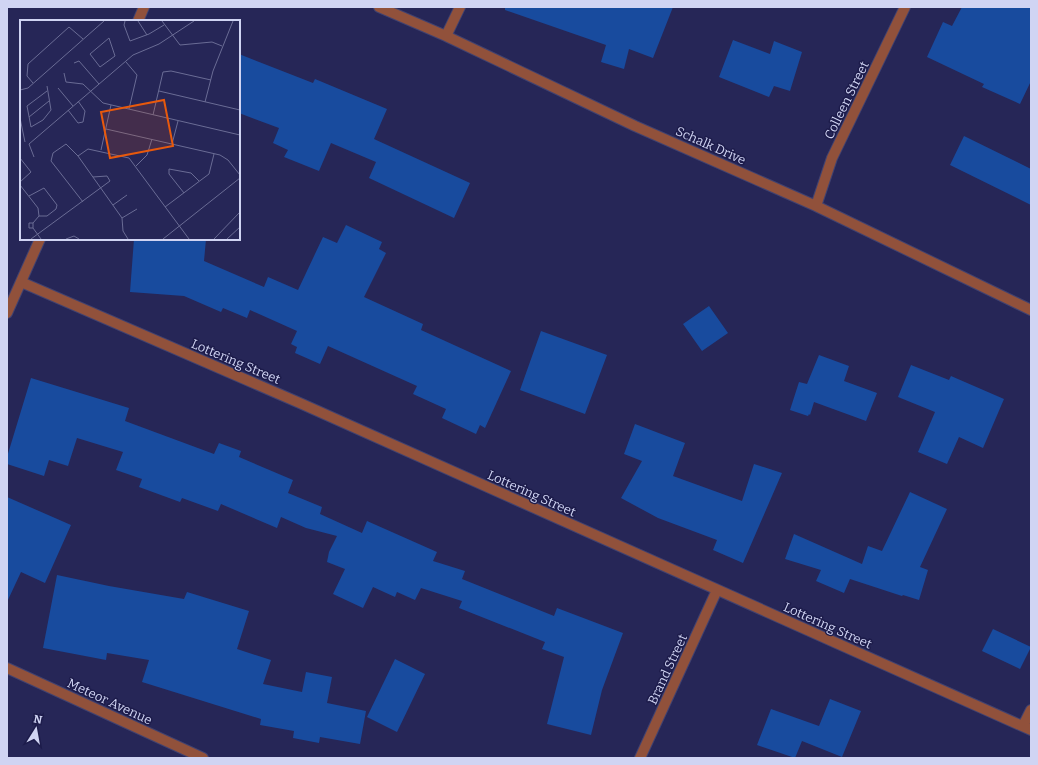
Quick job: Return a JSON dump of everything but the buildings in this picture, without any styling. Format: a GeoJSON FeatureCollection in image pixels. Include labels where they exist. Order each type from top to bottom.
{"type":"FeatureCollection","features":[{"type":"Feature","properties":{"kind":"street"},"geometry":{"type":"LineString","coordinates":[[138,20],[144,7]]}},
{"type":"Feature","properties":{"kind":"street","name":"Schalk Drive"},"geometry":{"type":"LineString","coordinates":[[379,7],[446,36],[635,126],[816,206],[1031,310]]}},
{"type":"Feature","properties":{"kind":"street"},"geometry":{"type":"LineString","coordinates":[[446,36],[460,7]]}},
{"type":"Feature","properties":{"kind":"street","name":"Colleen Street"},"geometry":{"type":"LineString","coordinates":[[816,206],[832,158],[905,7]]}},
{"type":"Feature","properties":{"kind":"street"},"geometry":{"type":"LineString","coordinates":[[7,313],[40,240]]}},
{"type":"Feature","properties":{"kind":"street","name":"Lottering Street"},"geometry":{"type":"LineString","coordinates":[[21,282],[302,404],[1027,728]]}},
{"type":"Feature","properties":{"kind":"street","name":"Brand Street"},"geometry":{"type":"LineString","coordinates":[[640,758],[718,590]]}},
{"type":"Feature","properties":{"kind":"street","name":"Meteor Avenue"},"geometry":{"type":"LineString","coordinates":[[7,668],[203,758]]}},
{"type":"Feature","properties":{"kind":"street"},"geometry":{"type":"LineString","coordinates":[[1027,728],[1031,710]]}}]}
